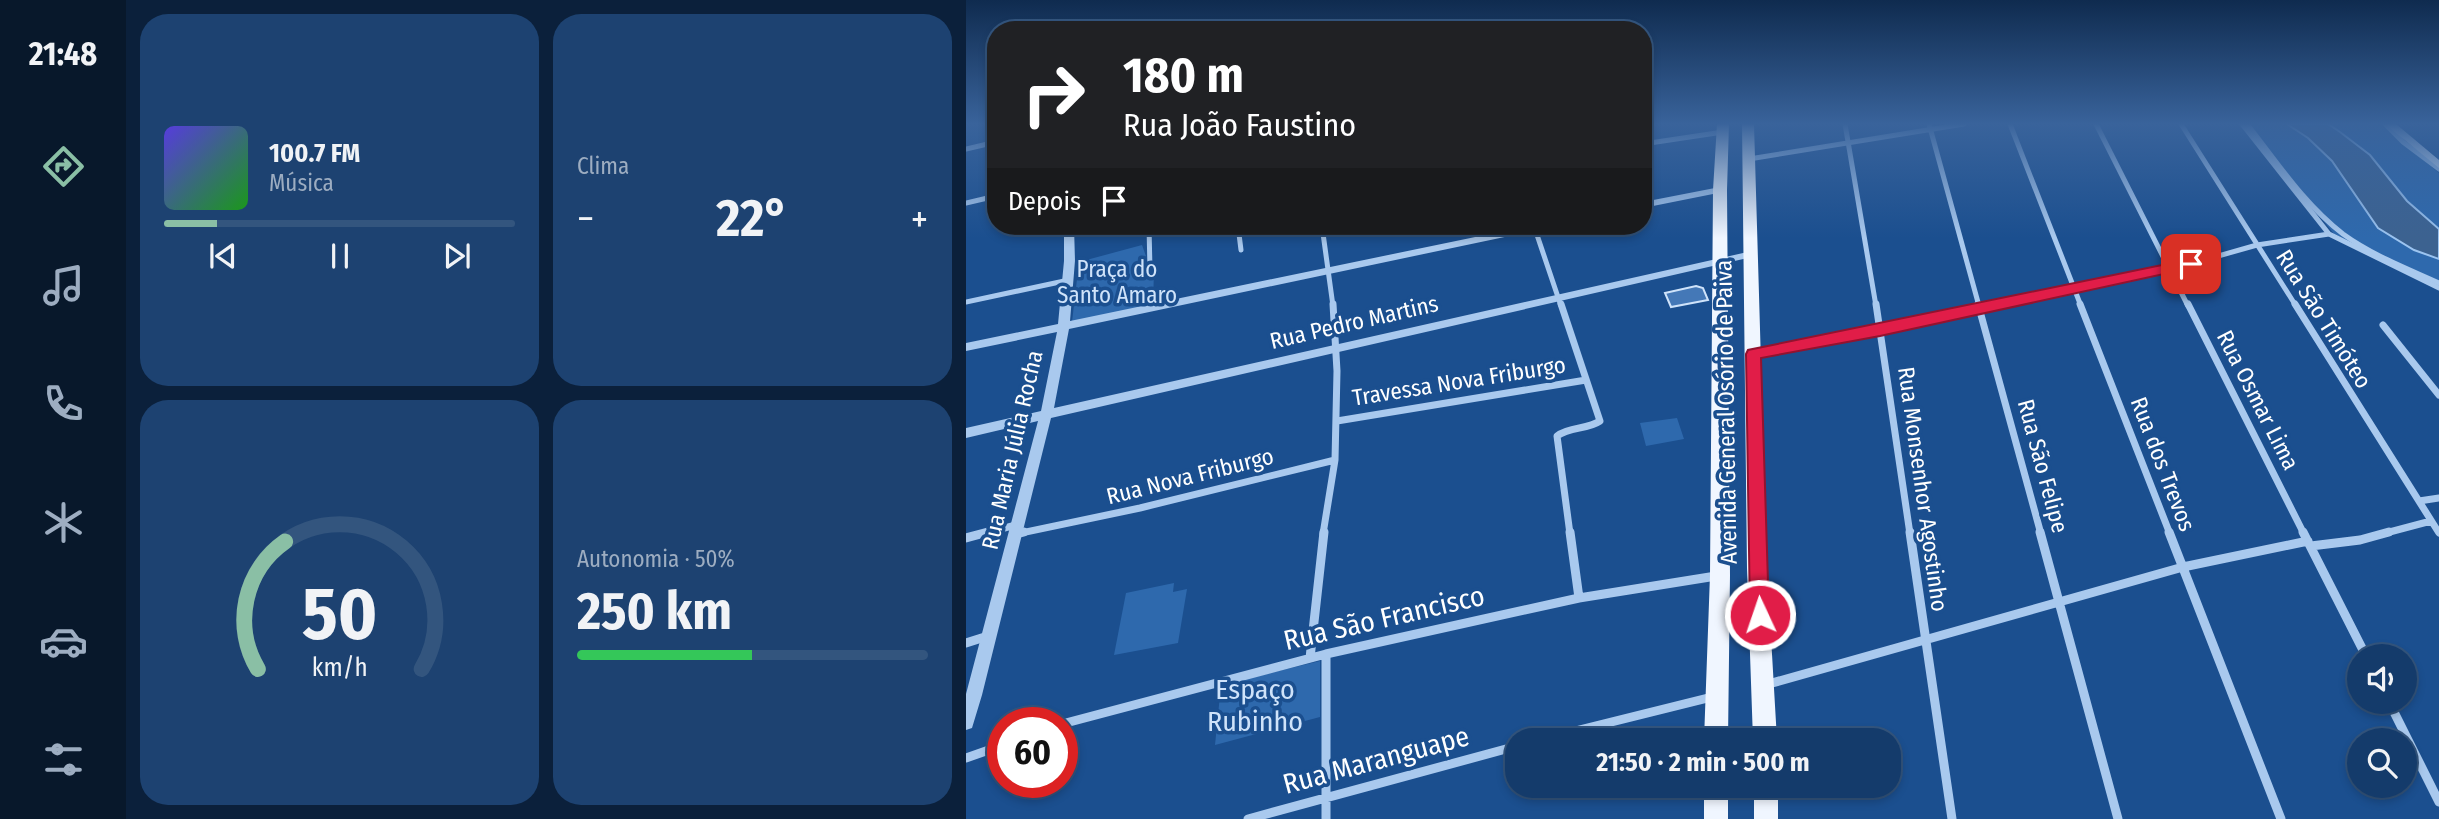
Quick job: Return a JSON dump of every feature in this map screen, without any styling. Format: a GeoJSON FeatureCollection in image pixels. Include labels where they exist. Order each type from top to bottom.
{"type":"FeatureCollection","features":[{"type":"Feature","properties":{"kind":"main road","name":"Avenida General Osório de Paiva"},"geometry":{"type":"LineString","coordinates":[[1716,728],[1720,575],[1721,162]]}},
{"type":"Feature","properties":{"kind":"main road","name":"Avenida General Osório de Paiva"},"geometry":{"type":"LineString","coordinates":[[1749,162],[1757,568],[1765,728]]}},
{"type":"Feature","properties":{"kind":"main road"},"geometry":{"type":"LineString","coordinates":[[1716,798],[1716,819]]}},
{"type":"Feature","properties":{"kind":"main road"},"geometry":{"type":"LineString","coordinates":[[1766,798],[1766,819]]}},
{"type":"Feature","properties":{"kind":"street","name":"Rua Monsenhor Agostinho"},"geometry":{"type":"LineString","coordinates":[[1851,162],[1880,330],[1952,819]]}},
{"type":"Feature","properties":{"kind":"street","name":"Rua São Felipe"},"geometry":{"type":"LineString","coordinates":[[1940,162],[2119,819]]}},
{"type":"Feature","properties":{"kind":"street","name":"Rua dos Trevos"},"geometry":{"type":"LineString","coordinates":[[2025,162],[2281,819]]}},
{"type":"Feature","properties":{"kind":"street","name":"Rua Osmar Lima"},"geometry":{"type":"LineString","coordinates":[[2115,162],[2360,644]]}},
{"type":"Feature","properties":{"kind":"street","name":"Rua São Timóteo"},"geometry":{"type":"LineString","coordinates":[[2205,162],[2439,533]]}},
{"type":"Feature","properties":{"kind":"street"},"geometry":{"type":"LineString","coordinates":[[2274,162],[2329,234],[2439,288]]}},
{"type":"Feature","properties":{"kind":"street"},"geometry":{"type":"LineString","coordinates":[[2277,162],[2342,233],[2439,283]]}},
{"type":"Feature","properties":{"kind":"street"},"geometry":{"type":"LineString","coordinates":[[1652,203],[1720,190]]}},
{"type":"Feature","properties":{"kind":"street"},"geometry":{"type":"LineString","coordinates":[[966,203],[987,198]]}},
{"type":"Feature","properties":{"kind":"street"},"geometry":{"type":"LineString","coordinates":[[1753,354],[2169,270],[2257,245],[2329,234]]}},
{"type":"Feature","properties":{"kind":"street","name":"Rua Maria Júlia Rocha"},"geometry":{"type":"LineString","coordinates":[[966,722],[992,634],[1046,414],[1064,326],[1070,280],[1069,235]]}},
{"type":"Feature","properties":{"kind":"street"},"geometry":{"type":"LineString","coordinates":[[1149,235],[1150,270]]}},
{"type":"Feature","properties":{"kind":"street"},"geometry":{"type":"LineString","coordinates":[[1239,235],[1241,250]]}},
{"type":"Feature","properties":{"kind":"street"},"geometry":{"type":"LineString","coordinates":[[1310,658],[1319,562],[1335,460],[1337,421],[1338,347],[1324,235]]}},
{"type":"Feature","properties":{"kind":"street"},"geometry":{"type":"LineString","coordinates":[[966,347],[1495,235]]}},
{"type":"Feature","properties":{"kind":"street"},"geometry":{"type":"LineString","coordinates":[[1540,235],[1600,422],[1595,426],[1561,431],[1557,436],[1579,598]]}},
{"type":"Feature","properties":{"kind":"street","name":"Rua Pedro Martins"},"geometry":{"type":"LineString","coordinates":[[966,433],[1752,254]]}},
{"type":"Feature","properties":{"kind":"street"},"geometry":{"type":"LineString","coordinates":[[966,302],[1070,280]]}},
{"type":"Feature","properties":{"kind":"street"},"geometry":{"type":"LineString","coordinates":[[2384,325],[2439,395]]}},
{"type":"Feature","properties":{"kind":"street","name":"Travessa Nova Friburgo"},"geometry":{"type":"LineString","coordinates":[[1337,421],[1586,380]]}},
{"type":"Feature","properties":{"kind":"street","name":"Rua Nova Friburgo"},"geometry":{"type":"LineString","coordinates":[[966,538],[1140,509],[1335,460]]}},
{"type":"Feature","properties":{"kind":"street"},"geometry":{"type":"LineString","coordinates":[[2419,501],[2439,498]]}},
{"type":"Feature","properties":{"kind":"street"},"geometry":{"type":"LineString","coordinates":[[1764,685],[1926,642],[2183,567],[2309,543],[2360,540],[2431,521]]}},
{"type":"Feature","properties":{"kind":"street","name":"Rua São Francisco"},"geometry":{"type":"LineString","coordinates":[[1078,720],[1326,654],[1579,598],[1720,575]]}},
{"type":"Feature","properties":{"kind":"street"},"geometry":{"type":"LineString","coordinates":[[966,643],[992,634]]}},
{"type":"Feature","properties":{"kind":"street"},"geometry":{"type":"LineString","coordinates":[[1326,654],[1326,819]]}},
{"type":"Feature","properties":{"kind":"street"},"geometry":{"type":"LineString","coordinates":[[1587,728],[1716,696]]}},
{"type":"Feature","properties":{"kind":"street"},"geometry":{"type":"LineString","coordinates":[[2395,714],[2439,802]]}},
{"type":"Feature","properties":{"kind":"street","name":"Rua Maranguape"},"geometry":{"type":"LineString","coordinates":[[1248,819],[1505,749]]}},
{"type":"Feature","properties":{"kind":"street"},"geometry":{"type":"LineString","coordinates":[[966,758],[987,751]]}},
{"type":"Feature","properties":{"kind":"green space"},"geometry":{"type":"Polygon","coordinates":[[[2277,162],[2333,162],[2378,228],[2414,250],[2439,259],[2439,285],[2334,234],[2277,162]]]}},
{"type":"Feature","properties":{"kind":"green space"},"geometry":{"type":"Polygon","coordinates":[[[2376,162],[2426,162],[2439,173],[2439,229],[2407,201],[2376,162]]]}},
{"type":"Feature","properties":{"kind":"green space","name":"Praça do Santo Amaro"},"geometry":{"type":"Polygon","coordinates":[[[1142,245],[1147,259],[1146,271],[1149,273],[1154,270],[1153,305],[1072,322],[1079,262],[1142,245]]]}},
{"type":"Feature","properties":{"kind":"green space"},"geometry":{"type":"Polygon","coordinates":[[[1677,418],[1684,439],[1646,446],[1640,423],[1677,418]]]}},
{"type":"Feature","properties":{"kind":"green space"},"geometry":{"type":"Polygon","coordinates":[[[1174,583],[1173,592],[1187,589],[1178,643],[1114,655],[1126,593],[1174,583]]]}},
{"type":"Feature","properties":{"kind":"green space","name":"Espaço Rubinho"},"geometry":{"type":"Polygon","coordinates":[[[1320,661],[1320,717],[1215,745],[1221,685],[1320,661]]]}},
{"type":"Feature","properties":{"kind":"shaded area"},"geometry":{"type":"Polygon","coordinates":[[[2333,162],[2376,162],[2407,201],[2439,229],[2439,259],[2414,250],[2378,228],[2333,162]]]}},
{"type":"Feature","properties":{"kind":"building"},"geometry":{"type":"Polygon","coordinates":[[[1696,286],[1703,288],[1708,300],[1671,307],[1665,293],[1696,286]]]}},
{"type":"Feature","properties":{"kind":"route"},"geometry":{"type":"LineString","coordinates":[[1760,615],[1753,354],[2191,264]]}}]}
